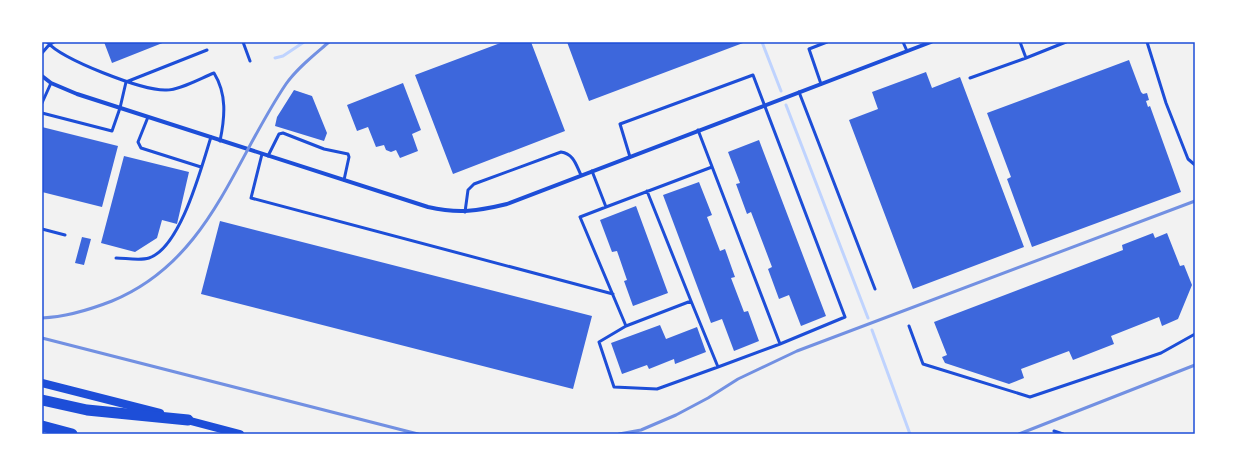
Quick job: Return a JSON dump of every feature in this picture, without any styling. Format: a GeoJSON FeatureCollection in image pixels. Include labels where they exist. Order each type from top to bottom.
{"type":"FeatureCollection","features":[{"type":"Feature","properties":{"kind":"highway"},"geometry":{"type":"LineString","coordinates":[[42,400],[87,410],[188,420]]}},
{"type":"Feature","properties":{"kind":"highway"},"geometry":{"type":"LineString","coordinates":[[42,426],[72,434]]}},
{"type":"Feature","properties":{"kind":"main road"},"geometry":{"type":"LineString","coordinates":[[42,383],[240,434]]}},
{"type":"Feature","properties":{"kind":"street"},"geometry":{"type":"LineString","coordinates":[[42,76],[51,83],[120,108],[428,207],[473,212],[507,204],[931,42]]}},
{"type":"Feature","properties":{"kind":"lane"},"geometry":{"type":"LineString","coordinates":[[42,53],[48,43],[54,42]]}},
{"type":"Feature","properties":{"kind":"lane"},"geometry":{"type":"LineString","coordinates":[[243,42],[250,61]]}},
{"type":"Feature","properties":{"kind":"lane"},"geometry":{"type":"LineString","coordinates":[[821,84],[809,49],[827,42]]}},
{"type":"Feature","properties":{"kind":"lane"},"geometry":{"type":"LineString","coordinates":[[903,42],[907,51]]}},
{"type":"Feature","properties":{"kind":"lane"},"geometry":{"type":"LineString","coordinates":[[1020,42],[1026,58]]}},
{"type":"Feature","properties":{"kind":"lane"},"geometry":{"type":"LineString","coordinates":[[970,78],[1066,42]]}},
{"type":"Feature","properties":{"kind":"lane"},"geometry":{"type":"LineString","coordinates":[[1147,42],[1166,103],[1188,159],[1195,165]]}},
{"type":"Feature","properties":{"kind":"lane"},"geometry":{"type":"LineString","coordinates":[[48,43],[70,58],[126,82],[166,90],[214,73],[222,92],[225,107],[220,140]]}},
{"type":"Feature","properties":{"kind":"lane"},"geometry":{"type":"LineString","coordinates":[[126,82],[207,50]]}},
{"type":"Feature","properties":{"kind":"lane"},"geometry":{"type":"LineString","coordinates":[[630,156],[620,124],[753,75],[845,317],[780,344],[657,389],[614,387],[599,342],[626,326],[691,301]]}},
{"type":"Feature","properties":{"kind":"lane"},"geometry":{"type":"LineString","coordinates":[[42,113],[112,130],[120,108],[126,82]]}},
{"type":"Feature","properties":{"kind":"lane"},"geometry":{"type":"LineString","coordinates":[[42,103],[51,83]]}},
{"type":"Feature","properties":{"kind":"lane"},"geometry":{"type":"LineString","coordinates":[[799,92],[875,289]]}},
{"type":"Feature","properties":{"kind":"lane"},"geometry":{"type":"LineString","coordinates":[[148,117],[138,142],[141,148],[201,167]]}},
{"type":"Feature","properties":{"kind":"lane"},"geometry":{"type":"LineString","coordinates":[[698,130],[780,344]]}},
{"type":"Feature","properties":{"kind":"lane"},"geometry":{"type":"LineString","coordinates":[[268,156],[279,134],[283,133],[324,149],[348,154],[349,157],[344,180]]}},
{"type":"Feature","properties":{"kind":"lane"},"geometry":{"type":"LineString","coordinates":[[116,258],[148,258],[160,252],[184,217],[211,138]]}},
{"type":"Feature","properties":{"kind":"lane"},"geometry":{"type":"LineString","coordinates":[[465,212],[468,190],[474,184],[561,152],[572,157],[581,176]]}},
{"type":"Feature","properties":{"kind":"lane"},"geometry":{"type":"LineString","coordinates":[[262,154],[251,198],[613,294]]}},
{"type":"Feature","properties":{"kind":"lane"},"geometry":{"type":"LineString","coordinates":[[626,326],[580,216],[712,167]]}},
{"type":"Feature","properties":{"kind":"lane"},"geometry":{"type":"LineString","coordinates":[[592,171],[606,207]]}},
{"type":"Feature","properties":{"kind":"lane"},"geometry":{"type":"LineString","coordinates":[[647,191],[718,367]]}},
{"type":"Feature","properties":{"kind":"lane"},"geometry":{"type":"LineString","coordinates":[[42,229],[65,235]]}},
{"type":"Feature","properties":{"kind":"lane"},"geometry":{"type":"LineString","coordinates":[[909,326],[923,364],[1030,397],[1161,353],[1195,334]]}},
{"type":"Feature","properties":{"kind":"lane"},"geometry":{"type":"LineString","coordinates":[[1054,431],[1063,434]]}},
{"type":"Feature","properties":{"kind":"building"},"geometry":{"type":"Polygon","coordinates":[[[104,42],[165,42],[112,63],[104,42]]]}},
{"type":"Feature","properties":{"kind":"building"},"geometry":{"type":"Polygon","coordinates":[[[503,42],[531,42],[565,131],[453,174],[415,75],[503,42]]]}},
{"type":"Feature","properties":{"kind":"building"},"geometry":{"type":"Polygon","coordinates":[[[567,42],[743,42],[743,43],[589,101],[567,42]]]}},
{"type":"Feature","properties":{"kind":"building"},"geometry":{"type":"Polygon","coordinates":[[[1129,60],[1141,92],[1143,94],[1147,93],[1149,100],[1146,101],[1148,107],[1150,106],[1181,192],[1032,247],[1007,179],[1011,177],[987,113],[1129,60]]]}},
{"type":"Feature","properties":{"kind":"building"},"geometry":{"type":"Polygon","coordinates":[[[926,72],[932,88],[960,77],[1024,247],[913,289],[849,120],[878,109],[872,92],[926,72]]]}},
{"type":"Feature","properties":{"kind":"building"},"geometry":{"type":"Polygon","coordinates":[[[403,83],[421,130],[412,134],[418,151],[400,158],[396,150],[391,152],[386,150],[384,145],[376,147],[368,127],[357,131],[347,105],[403,83]]]}},
{"type":"Feature","properties":{"kind":"building"},"geometry":{"type":"Polygon","coordinates":[[[294,90],[312,96],[327,133],[324,141],[275,126],[277,117],[294,90]]]}},
{"type":"Feature","properties":{"kind":"building"},"geometry":{"type":"Polygon","coordinates":[[[42,127],[118,146],[102,207],[42,192],[42,127]]]}},
{"type":"Feature","properties":{"kind":"building"},"geometry":{"type":"Polygon","coordinates":[[[759,140],[826,316],[801,326],[789,295],[779,299],[768,269],[772,267],[751,212],[747,214],[736,184],[740,183],[728,152],[759,140]]]}},
{"type":"Feature","properties":{"kind":"building"},"geometry":{"type":"Polygon","coordinates":[[[124,156],[189,172],[177,224],[162,220],[157,238],[135,252],[101,243],[124,156]]]}},
{"type":"Feature","properties":{"kind":"building"},"geometry":{"type":"Polygon","coordinates":[[[699,182],[712,215],[707,217],[720,251],[725,249],[735,277],[731,278],[744,312],[748,311],[759,341],[734,351],[722,319],[711,323],[663,195],[699,182]]]}},
{"type":"Feature","properties":{"kind":"building"},"geometry":{"type":"Polygon","coordinates":[[[636,206],[668,293],[633,306],[624,281],[627,280],[617,251],[612,252],[600,220],[636,206]]]}},
{"type":"Feature","properties":{"kind":"building"},"geometry":{"type":"Polygon","coordinates":[[[220,221],[592,316],[573,389],[201,294],[220,221]]]}},
{"type":"Feature","properties":{"kind":"building"},"geometry":{"type":"Polygon","coordinates":[[[1153,233],[1155,238],[1167,233],[1180,266],[1184,265],[1192,285],[1178,319],[1162,326],[1159,317],[1111,336],[1114,344],[1073,360],[1069,351],[1021,369],[1024,378],[1009,384],[945,363],[942,357],[947,355],[934,322],[1123,250],[1122,245],[1153,233]]]}},
{"type":"Feature","properties":{"kind":"building"},"geometry":{"type":"Polygon","coordinates":[[[82,237],[91,239],[84,265],[75,263],[82,237]]]}},
{"type":"Feature","properties":{"kind":"building"},"geometry":{"type":"Polygon","coordinates":[[[660,325],[666,339],[697,327],[706,352],[675,364],[674,359],[649,369],[647,365],[622,374],[611,343],[660,325]]]}},
{"type":"Feature","properties":{"kind":"waterway"},"geometry":{"type":"LineString","coordinates":[[275,58],[283,56],[304,42]]}},
{"type":"Feature","properties":{"kind":"waterway"},"geometry":{"type":"LineString","coordinates":[[762,42],[781,91]]}},
{"type":"Feature","properties":{"kind":"waterway"},"geometry":{"type":"LineString","coordinates":[[786,105],[868,318]]}},
{"type":"Feature","properties":{"kind":"waterway"},"geometry":{"type":"LineString","coordinates":[[872,330],[910,434]]}},
{"type":"Feature","properties":{"kind":"railway"},"geometry":{"type":"LineString","coordinates":[[42,318],[77,312],[112,301],[145,283],[173,261],[195,236],[215,208],[267,115],[290,78],[300,67],[329,42]]}},
{"type":"Feature","properties":{"kind":"railway"},"geometry":{"type":"LineString","coordinates":[[619,434],[641,430],[676,415],[708,398],[738,379],[797,351],[1195,201]]}},
{"type":"Feature","properties":{"kind":"railway"},"geometry":{"type":"LineString","coordinates":[[42,338],[418,434]]}},
{"type":"Feature","properties":{"kind":"railway"},"geometry":{"type":"LineString","coordinates":[[1019,434],[1195,365]]}}]}
